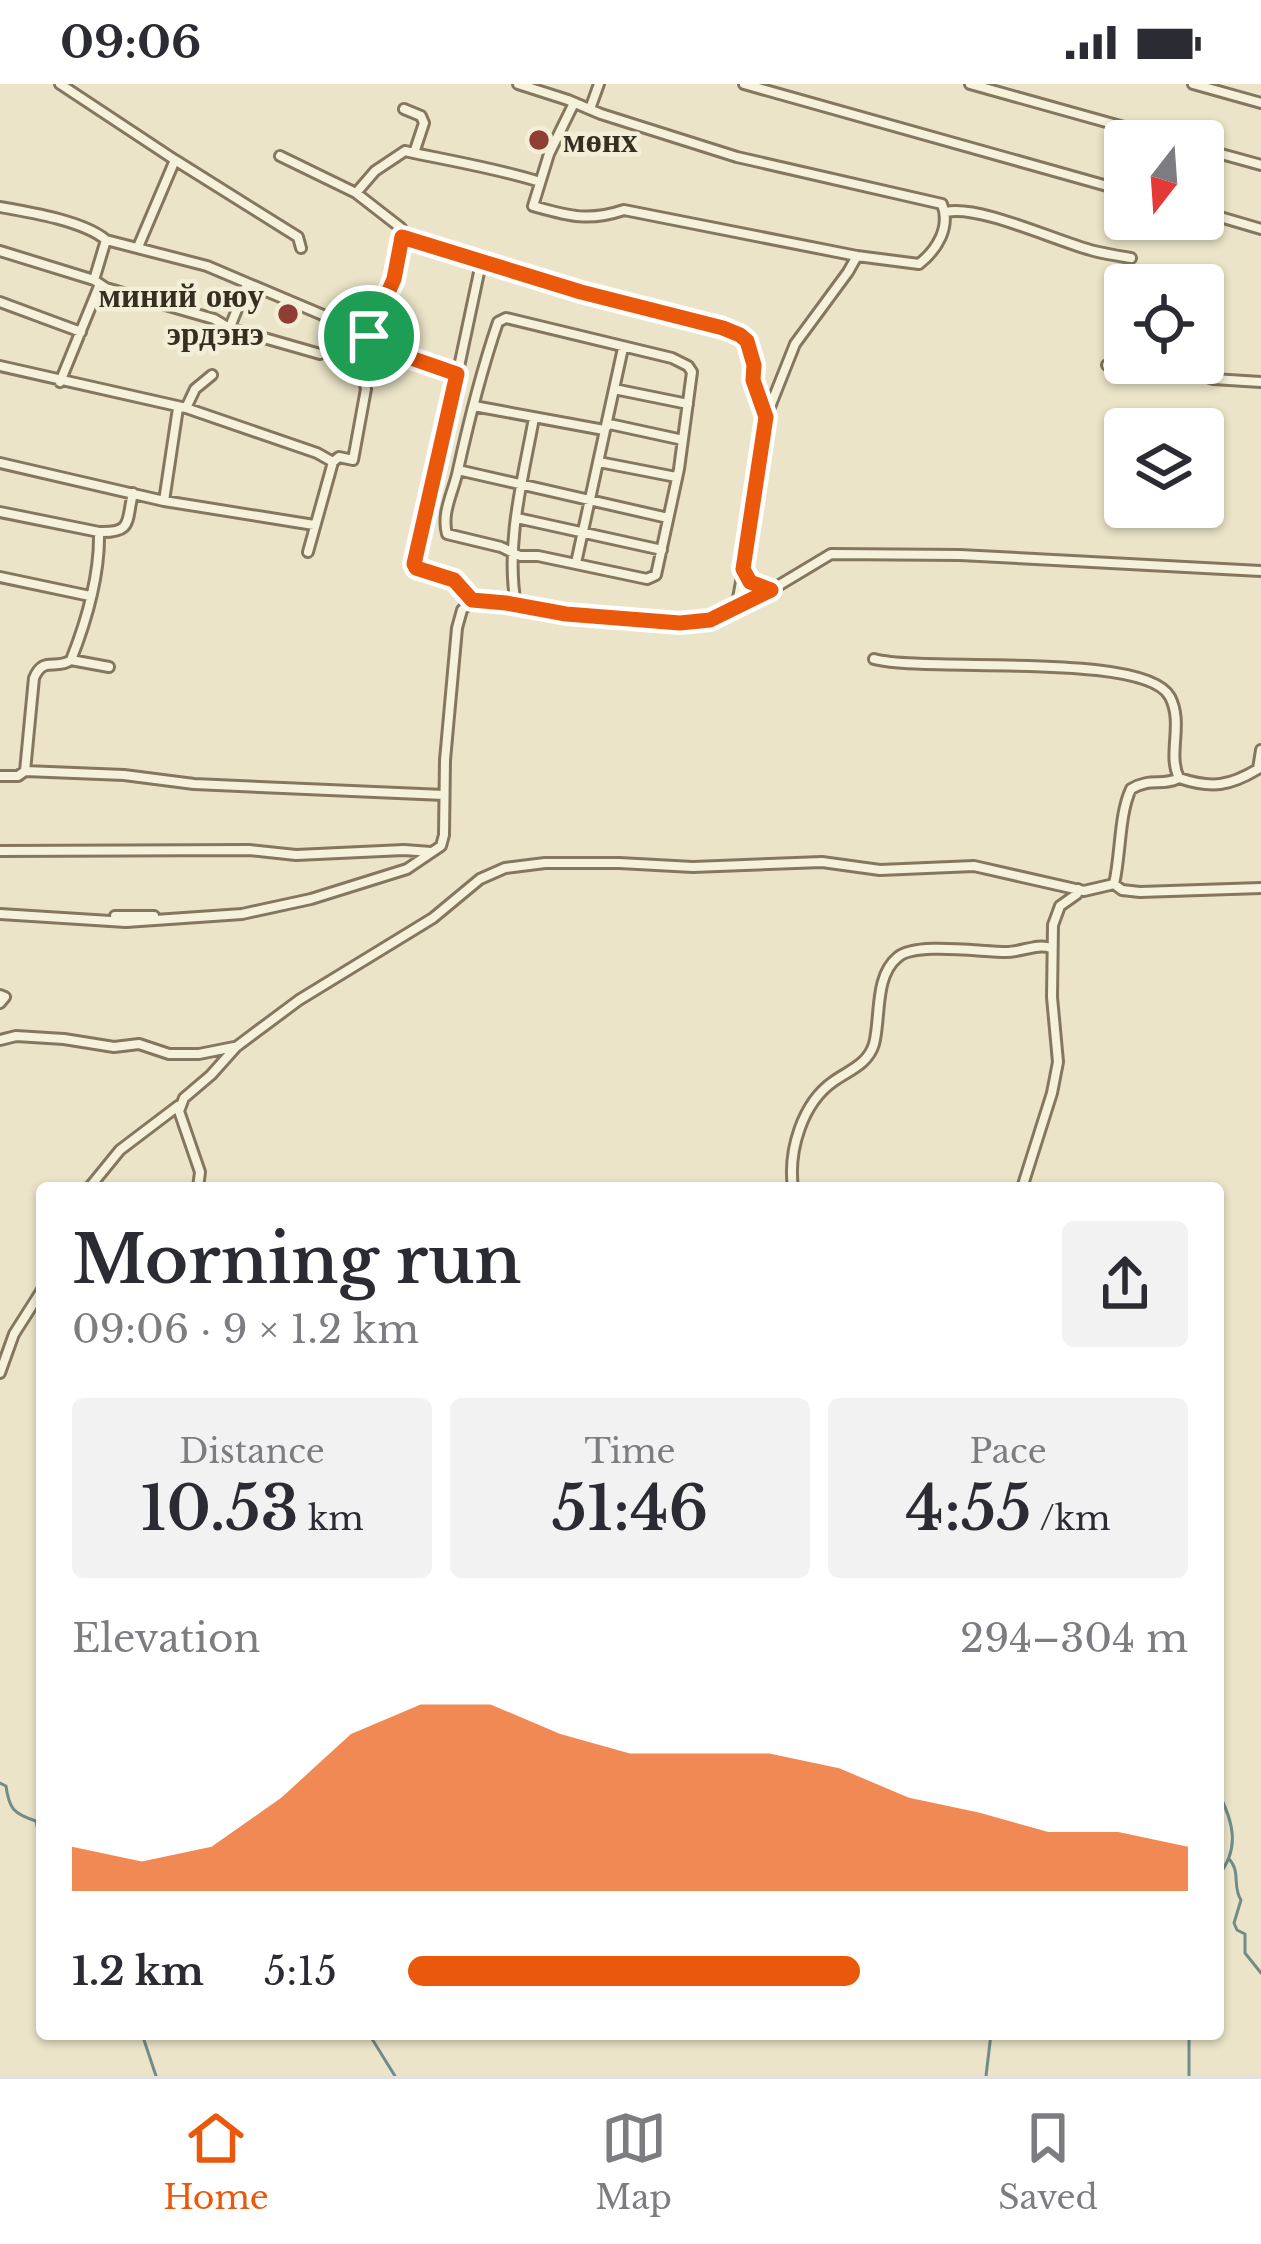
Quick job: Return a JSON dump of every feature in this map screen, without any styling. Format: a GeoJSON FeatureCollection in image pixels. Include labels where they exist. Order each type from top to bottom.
{"type":"FeatureCollection","features":[{"type":"Feature","properties":{"kind":"street"},"geometry":{"type":"LineString","coordinates":[[60,84],[298,237],[301,248]]}},
{"type":"Feature","properties":{"kind":"street"},"geometry":{"type":"LineString","coordinates":[[518,84],[755,162],[942,204],[940,240],[919,264],[624,210],[582,218],[533,206],[574,103]]}},
{"type":"Feature","properties":{"kind":"street"},"geometry":{"type":"LineString","coordinates":[[590,109],[599,84]]}},
{"type":"Feature","properties":{"kind":"street"},"geometry":{"type":"LineString","coordinates":[[744,84],[1104,184]]}},
{"type":"Feature","properties":{"kind":"street"},"geometry":{"type":"LineString","coordinates":[[970,84],[1104,121]]}},
{"type":"Feature","properties":{"kind":"street"},"geometry":{"type":"LineString","coordinates":[[1192,84],[1261,103]]}},
{"type":"Feature","properties":{"kind":"street"},"geometry":{"type":"LineString","coordinates":[[404,110],[421,116],[424,123],[414,153]]}},
{"type":"Feature","properties":{"kind":"street"},"geometry":{"type":"LineString","coordinates":[[356,193],[375,171],[405,151],[540,182]]}},
{"type":"Feature","properties":{"kind":"street"},"geometry":{"type":"LineString","coordinates":[[1224,155],[1261,165]]}},
{"type":"Feature","properties":{"kind":"street"},"geometry":{"type":"LineString","coordinates":[[280,156],[356,193],[401,228],[402,237],[394,279],[369,336],[356,454],[353,460],[333,462],[308,552]]}},
{"type":"Feature","properties":{"kind":"street"},"geometry":{"type":"LineString","coordinates":[[138,248],[175,160]]}},
{"type":"Feature","properties":{"kind":"street"},"geometry":{"type":"LineString","coordinates":[[0,207],[207,266],[316,311],[408,357],[457,374]]}},
{"type":"Feature","properties":{"kind":"street"},"geometry":{"type":"LineString","coordinates":[[945,212],[954,209],[1001,220],[1131,259]]}},
{"type":"Feature","properties":{"kind":"street"},"geometry":{"type":"LineString","coordinates":[[1224,218],[1261,229]]}},
{"type":"Feature","properties":{"kind":"street"},"geometry":{"type":"LineString","coordinates":[[402,237],[740,335],[747,341],[753,380],[766,417]]}},
{"type":"Feature","properties":{"kind":"street"},"geometry":{"type":"LineString","coordinates":[[60,382],[81,332],[106,240]]}},
{"type":"Feature","properties":{"kind":"street"},"geometry":{"type":"LineString","coordinates":[[0,250],[320,354]]}},
{"type":"Feature","properties":{"kind":"street"},"geometry":{"type":"LineString","coordinates":[[736,609],[766,417],[795,344],[857,256]]}},
{"type":"Feature","properties":{"kind":"street"},"geometry":{"type":"LineString","coordinates":[[481,263],[414,564],[431,575],[454,580],[472,600],[566,614],[680,623],[710,620],[831,554],[960,555],[1261,571]]}},
{"type":"Feature","properties":{"kind":"street"},"geometry":{"type":"LineString","coordinates":[[230,328],[248,284]]}},
{"type":"Feature","properties":{"kind":"street"},"geometry":{"type":"LineString","coordinates":[[0,302],[81,332]]}},
{"type":"Feature","properties":{"kind":"street"},"geometry":{"type":"LineString","coordinates":[[506,318],[672,358],[692,372],[688,404],[656,575],[647,579],[514,554],[447,534],[444,528],[461,448],[498,322],[506,318]]}},
{"type":"Feature","properties":{"kind":"street"},"geometry":{"type":"LineString","coordinates":[[576,563],[623,348]]}},
{"type":"Feature","properties":{"kind":"street"},"geometry":{"type":"LineString","coordinates":[[0,367],[182,408],[333,462]]}},
{"type":"Feature","properties":{"kind":"street"},"geometry":{"type":"LineString","coordinates":[[164,501],[182,408],[212,375]]}},
{"type":"Feature","properties":{"kind":"street"},"geometry":{"type":"LineString","coordinates":[[1224,380],[1261,382]]}},
{"type":"Feature","properties":{"kind":"street"},"geometry":{"type":"LineString","coordinates":[[614,389],[688,404]]}},
{"type":"Feature","properties":{"kind":"street"},"geometry":{"type":"LineString","coordinates":[[474,406],[604,430],[614,424],[683,440]]}},
{"type":"Feature","properties":{"kind":"street"},"geometry":{"type":"LineString","coordinates":[[516,605],[517,518],[534,418]]}},
{"type":"Feature","properties":{"kind":"street"},"geometry":{"type":"LineString","coordinates":[[599,461],[676,477]]}},
{"type":"Feature","properties":{"kind":"street"},"geometry":{"type":"LineString","coordinates":[[0,464],[164,501],[314,525]]}},
{"type":"Feature","properties":{"kind":"street"},"geometry":{"type":"LineString","coordinates":[[458,470],[668,518]]}},
{"type":"Feature","properties":{"kind":"street"},"geometry":{"type":"LineString","coordinates":[[0,512],[119,532],[133,494]]}},
{"type":"Feature","properties":{"kind":"street"},"geometry":{"type":"LineString","coordinates":[[517,518],[662,550]]}},
{"type":"Feature","properties":{"kind":"street"},"geometry":{"type":"LineString","coordinates":[[25,771],[34,678],[46,664],[64,665],[71,660],[90,596],[99,532]]}},
{"type":"Feature","properties":{"kind":"street"},"geometry":{"type":"LineString","coordinates":[[743,569],[750,582],[771,590]]}},
{"type":"Feature","properties":{"kind":"street"},"geometry":{"type":"LineString","coordinates":[[0,577],[90,596]]}},
{"type":"Feature","properties":{"kind":"street"},"geometry":{"type":"LineString","coordinates":[[0,912],[126,922],[242,914],[311,899],[407,869],[433,852],[443,843],[446,815],[457,628],[462,610],[472,600]]}},
{"type":"Feature","properties":{"kind":"street"},"geometry":{"type":"LineString","coordinates":[[874,659],[1054,669],[1076,666],[1155,683],[1169,694],[1174,712],[1178,732],[1174,767],[1179,778]]}},
{"type":"Feature","properties":{"kind":"street"},"geometry":{"type":"LineString","coordinates":[[71,660],[109,667]]}},
{"type":"Feature","properties":{"kind":"street"},"geometry":{"type":"LineString","coordinates":[[1114,884],[1129,792],[1144,782],[1179,778],[1200,784],[1240,781],[1260,767],[1261,750]]}},
{"type":"Feature","properties":{"kind":"street"},"geometry":{"type":"LineString","coordinates":[[0,776],[25,771],[124,775],[194,784],[444,795]]}},
{"type":"Feature","properties":{"kind":"street"},"geometry":{"type":"LineString","coordinates":[[0,851],[433,852]]}},
{"type":"Feature","properties":{"kind":"street"},"geometry":{"type":"LineString","coordinates":[[94,1182],[120,1150],[179,1106],[236,1047],[299,1000],[433,918],[480,879],[505,868],[545,863],[693,867],[822,862],[880,870],[974,866],[1084,891],[1114,884]]}},
{"type":"Feature","properties":{"kind":"street"},"geometry":{"type":"LineString","coordinates":[[1114,884],[1140,892],[1261,888]]}},
{"type":"Feature","properties":{"kind":"street"},"geometry":{"type":"LineString","coordinates":[[1024,1182],[1056,1076],[1053,926],[1060,906],[1078,889]]}},
{"type":"Feature","properties":{"kind":"street"},"geometry":{"type":"LineString","coordinates":[[793,1182],[792,1154],[804,1120],[823,1090],[857,1068],[872,1049],[881,991],[889,967],[900,954],[923,948],[1008,952],[1043,944],[1051,948]]}},
{"type":"Feature","properties":{"kind":"street"},"geometry":{"type":"LineString","coordinates":[[0,1040],[16,1036],[114,1047],[139,1044],[169,1054],[236,1047]]}},
{"type":"Feature","properties":{"kind":"street"},"geometry":{"type":"LineString","coordinates":[[179,1106],[200,1172],[199,1182]]}},
{"type":"Feature","properties":{"kind":"street"},"geometry":{"type":"LineString","coordinates":[[0,1373],[14,1334],[36,1299]]}},
{"type":"Feature","properties":{"kind":"waterway"},"geometry":{"type":"LineString","coordinates":[[0,1783],[6,1786],[14,1810],[36,1821]]}},
{"type":"Feature","properties":{"kind":"waterway"},"geometry":{"type":"LineString","coordinates":[[1224,1805],[1232,1834],[1224,1867]]}},
{"type":"Feature","properties":{"kind":"waterway"},"geometry":{"type":"LineString","coordinates":[[1229,1859],[1241,1900],[1234,1923],[1245,1934],[1245,1953],[1261,1973]]}},
{"type":"Feature","properties":{"kind":"waterway"},"geometry":{"type":"LineString","coordinates":[[144,2040],[156,2076]]}},
{"type":"Feature","properties":{"kind":"waterway"},"geometry":{"type":"LineString","coordinates":[[373,2040],[395,2076]]}},
{"type":"Feature","properties":{"kind":"waterway"},"geometry":{"type":"LineString","coordinates":[[986,2076],[990,2040]]}},
{"type":"Feature","properties":{"kind":"waterway"},"geometry":{"type":"LineString","coordinates":[[1189,2040],[1189,2076]]}},
{"type":"Feature","properties":{"kind":"place","name":"мөнх"},"geometry":{"type":"Point","coordinates":[539,140]}},
{"type":"Feature","properties":{"kind":"place","name":"миний оюу эрдэнэ"},"geometry":{"type":"Point","coordinates":[288,314]}},
{"type":"Feature","properties":{"kind":"route"},"geometry":{"type":"LineString","coordinates":[[402,237],[740,335],[747,341],[753,380],[766,417],[743,569],[750,582],[771,590],[710,620],[637,622],[472,600],[454,580],[416,568],[457,374],[408,357],[369,336],[394,279],[402,237]]}}]}
